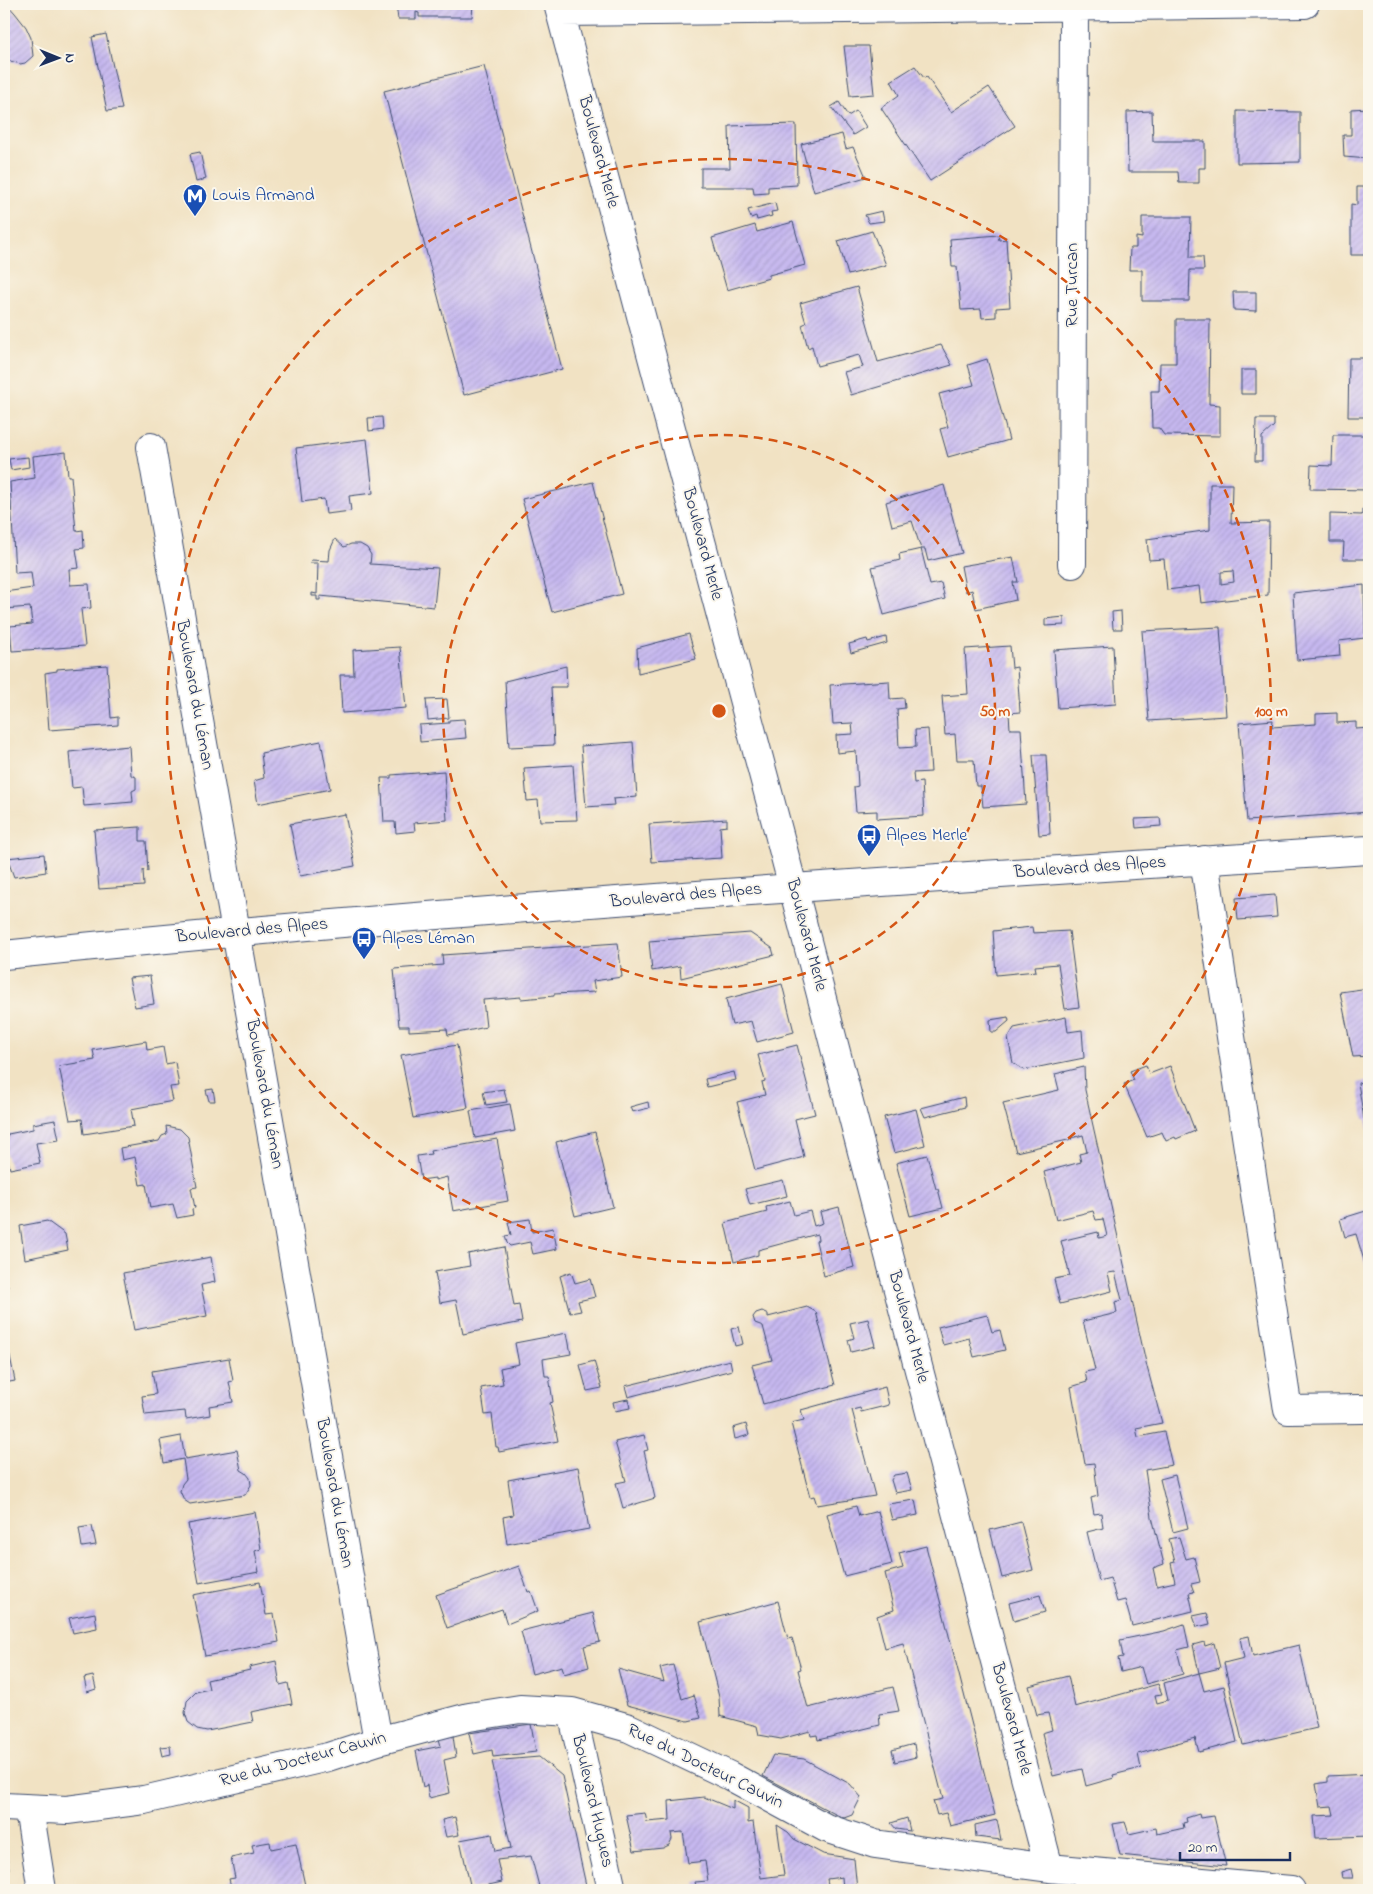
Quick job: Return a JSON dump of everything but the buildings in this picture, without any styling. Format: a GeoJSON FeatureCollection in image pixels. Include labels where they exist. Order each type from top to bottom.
{"type":"FeatureCollection","features":[{"type":"Feature","properties":{"kind":"street"},"geometry":{"type":"LineString","coordinates":[[559,8],[1305,4]]}},
{"type":"Feature","properties":{"kind":"street","name":"Rue Turcan"},"geometry":{"type":"LineString","coordinates":[[1072,564],[1074,6]]}},
{"type":"Feature","properties":{"kind":"street","name":"Boulevard Merle"},"geometry":{"type":"LineString","coordinates":[[559,8],[793,887],[1050,1868]]}},
{"type":"Feature","properties":{"kind":"street","name":"Boulevard du Léman"},"geometry":{"type":"LineString","coordinates":[[151,447],[378,1741]]}},
{"type":"Feature","properties":{"kind":"street","name":"Boulevard des Alpes"},"geometry":{"type":"LineString","coordinates":[[4,955],[236,931],[793,887],[1369,850]]}},
{"type":"Feature","properties":{"kind":"street"},"geometry":{"type":"LineString","coordinates":[[1204,860],[1288,1410],[1362,1409]]}},
{"type":"Feature","properties":{"kind":"street","name":"Rue du Docteur Cauvin"},"geometry":{"type":"LineString","coordinates":[[16,1808],[67,1810],[144,1800],[328,1757],[378,1741],[469,1717],[520,1709],[572,1712],[629,1728],[730,1776],[826,1828],[875,1844],[1050,1868],[1291,1890]]}},
{"type":"Feature","properties":{"kind":"street","name":"Boulevard Hugues"},"geometry":{"type":"LineString","coordinates":[[572,1712],[612,1890]]}},
{"type":"Feature","properties":{"kind":"street"},"geometry":{"type":"LineString","coordinates":[[16,1808],[42,1890]]}},
{"type":"Feature","properties":{"kind":"place","name":"Louis Armand"},"geometry":{"type":"Point","coordinates":[195,217]}},
{"type":"Feature","properties":{"kind":"place","name":"Alpes Merle"},"geometry":{"type":"Point","coordinates":[869,857]}},
{"type":"Feature","properties":{"kind":"place","name":"Alpes Léman"},"geometry":{"type":"Point","coordinates":[364,960]}}]}
